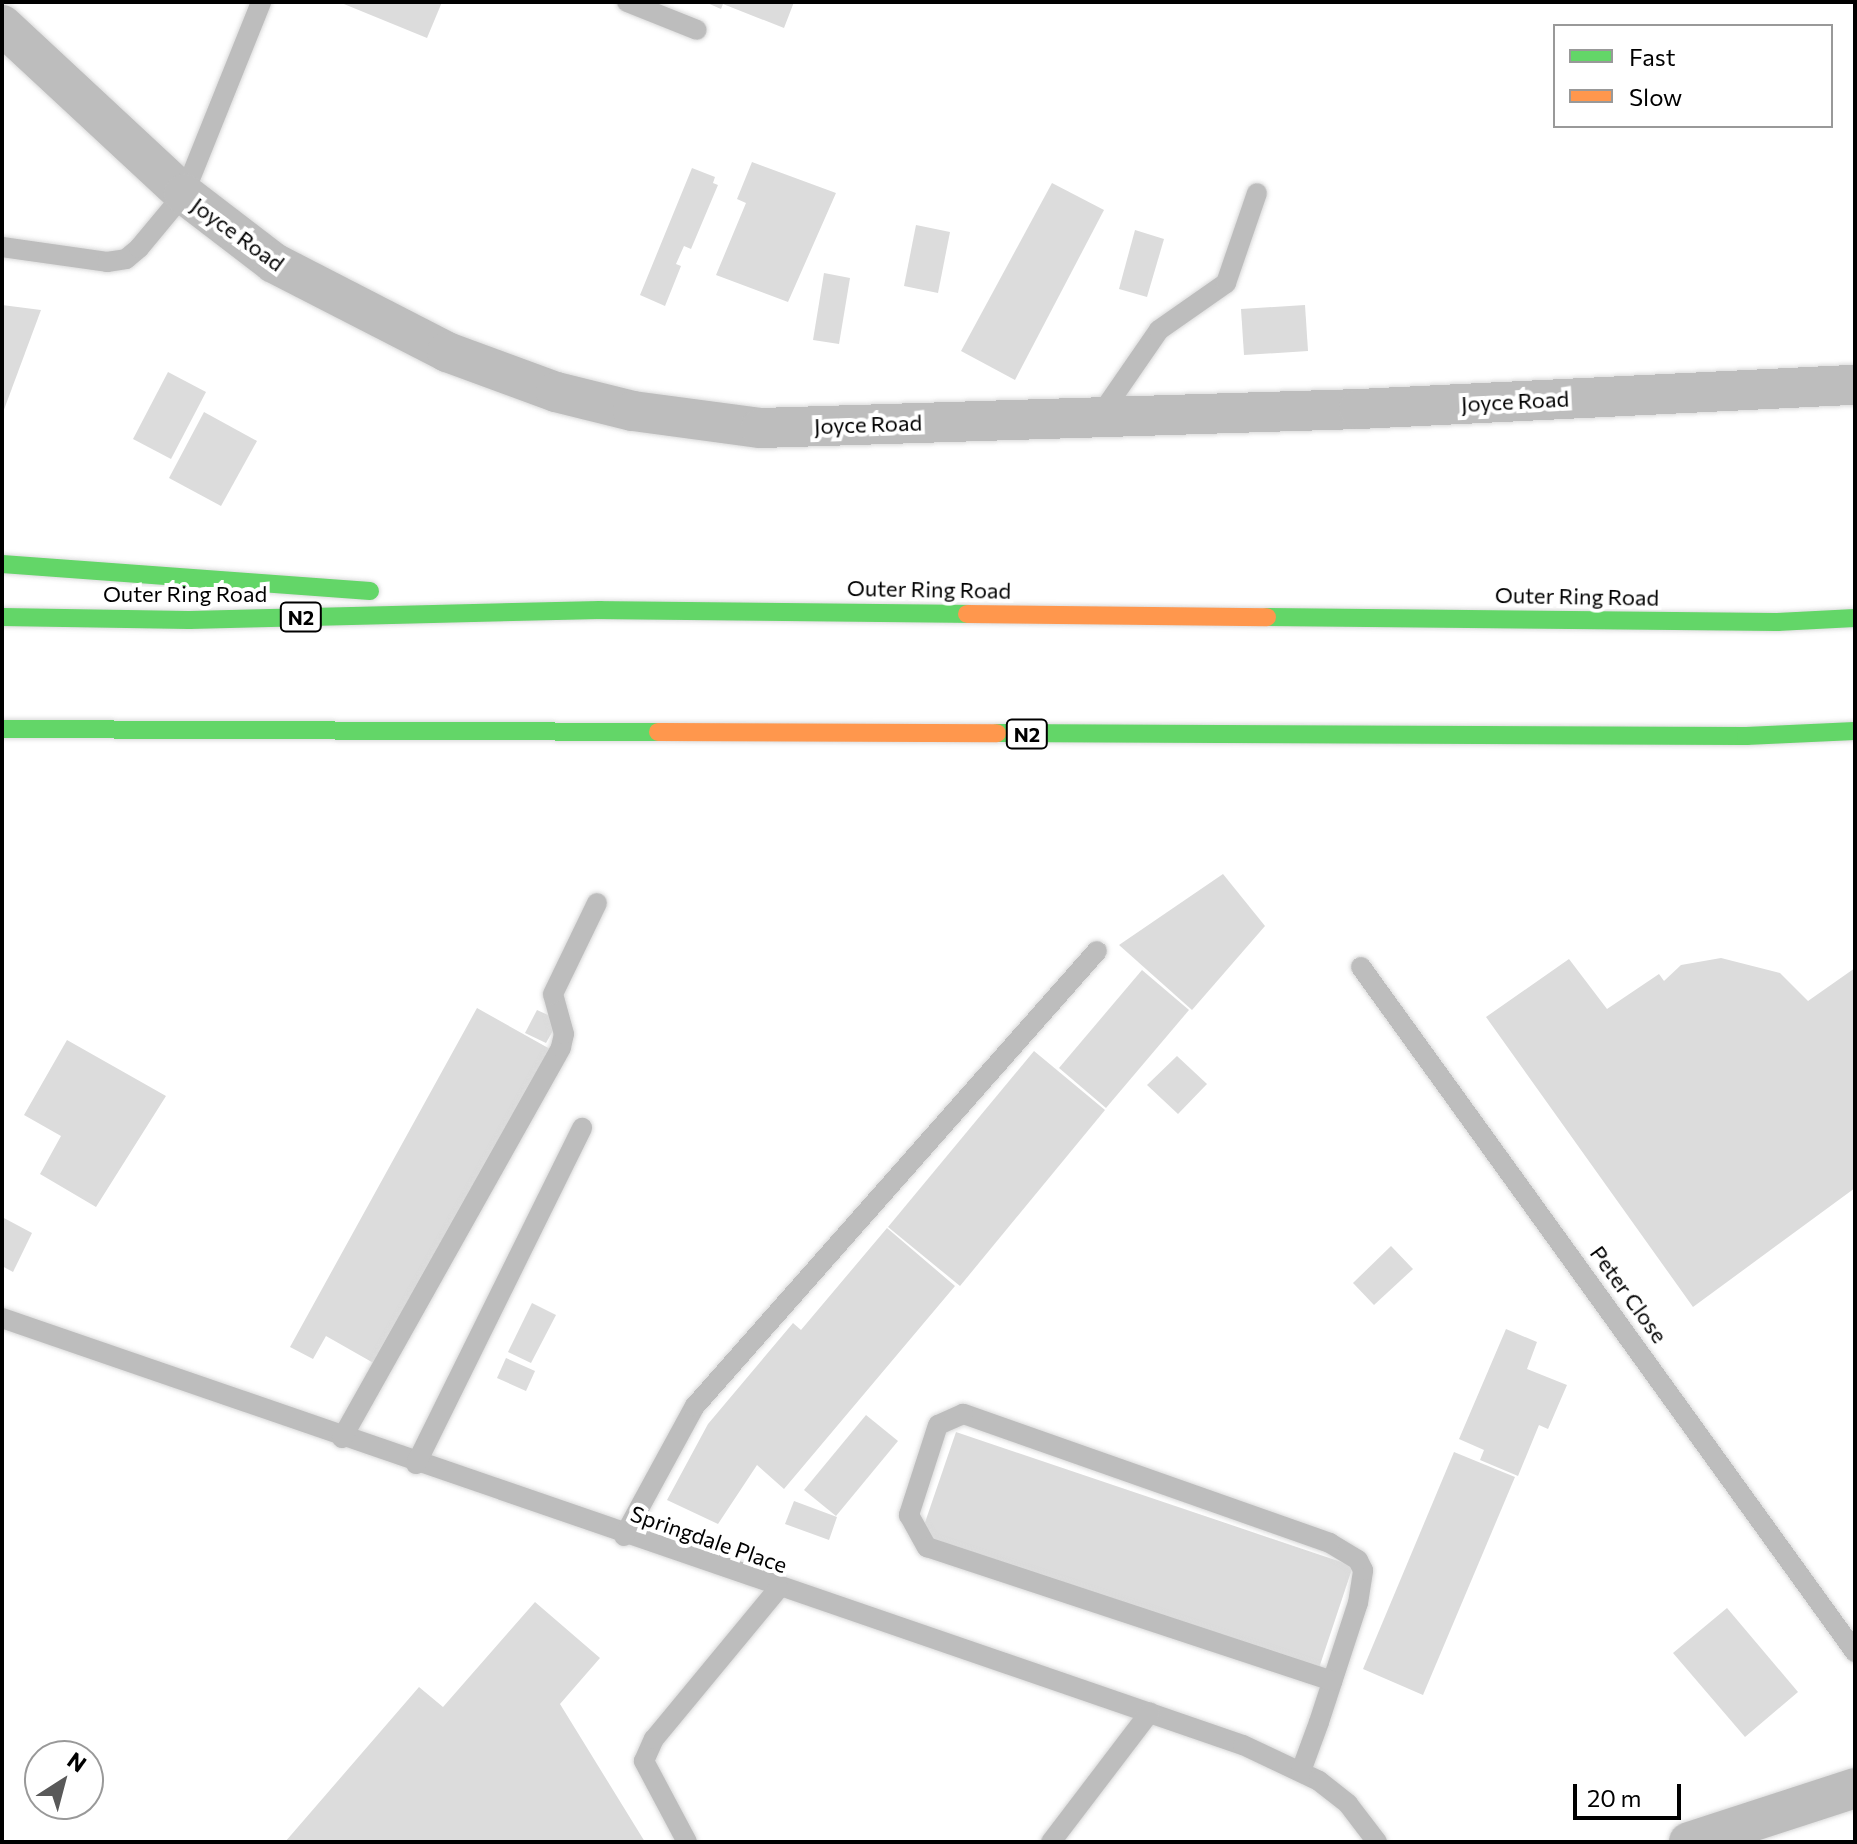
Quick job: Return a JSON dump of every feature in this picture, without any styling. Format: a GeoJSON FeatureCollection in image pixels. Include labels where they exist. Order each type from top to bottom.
{"type":"FeatureCollection","features":[{"type":"Feature","properties":{"kind":"highway"},"geometry":{"type":"LineString","coordinates":[[2,564],[600,610]]}},
{"type":"Feature","properties":{"kind":"highway","name":"Outer Ring Road"},"geometry":{"type":"LineString","coordinates":[[2,617],[189,620],[600,610],[1777,622],[1855,618]]}},
{"type":"Feature","properties":{"kind":"highway","name":"N2"},"geometry":{"type":"LineString","coordinates":[[2,729],[1746,736],[1855,731]]}},
{"type":"Feature","properties":{"kind":"highway"},"geometry":{"type":"LineString","coordinates":[[2,748],[199,732]]}},
{"type":"Feature","properties":{"kind":"street","name":"Joyce Road"},"geometry":{"type":"LineString","coordinates":[[2,25],[184,194],[274,263],[447,352],[572,396],[633,411],[761,428],[1855,385]]}},
{"type":"Feature","properties":{"kind":"street"},"geometry":{"type":"LineString","coordinates":[[1703,1840],[1855,1788]]}},
{"type":"Feature","properties":{"kind":"lane"},"geometry":{"type":"LineString","coordinates":[[2,247],[94,261],[126,259],[184,194],[261,2]]}},
{"type":"Feature","properties":{"kind":"lane"},"geometry":{"type":"LineString","coordinates":[[627,2],[697,30]]}},
{"type":"Feature","properties":{"kind":"lane"},"geometry":{"type":"LineString","coordinates":[[1099,417],[1159,330],[1226,283],[1257,193]]}},
{"type":"Feature","properties":{"kind":"lane"},"geometry":{"type":"LineString","coordinates":[[342,1438],[561,1047],[564,1034],[553,994],[597,903]]}},
{"type":"Feature","properties":{"kind":"lane"},"geometry":{"type":"LineString","coordinates":[[624,1536],[695,1406],[1097,951]]}},
{"type":"Feature","properties":{"kind":"lane","name":"Peter Close"},"geometry":{"type":"LineString","coordinates":[[1361,967],[1855,1652]]}},
{"type":"Feature","properties":{"kind":"lane"},"geometry":{"type":"LineString","coordinates":[[416,1464],[582,1128]]}},
{"type":"Feature","properties":{"kind":"lane","name":"Springdale Place"},"geometry":{"type":"LineString","coordinates":[[2,1318],[624,1536],[1150,1712],[1301,1771],[1348,1804],[1377,1842]]}},
{"type":"Feature","properties":{"kind":"lane"},"geometry":{"type":"LineString","coordinates":[[1301,1771],[1332,1681],[1363,1585],[1363,1570],[1350,1554],[963,1414],[938,1425],[909,1515],[918,1538],[927,1547],[1332,1681]]}},
{"type":"Feature","properties":{"kind":"lane"},"geometry":{"type":"LineString","coordinates":[[687,1842],[644,1761],[654,1739],[779,1588]]}},
{"type":"Feature","properties":{"kind":"lane"},"geometry":{"type":"LineString","coordinates":[[1051,1842],[1150,1712]]}},
{"type":"Feature","properties":{"kind":"building"},"geometry":{"type":"Polygon","coordinates":[[[339,2],[442,2],[427,38],[339,2]]]}},
{"type":"Feature","properties":{"kind":"building"},"geometry":{"type":"Polygon","coordinates":[[[705,2],[794,2],[784,28],[723,4],[721,9],[705,2]]]}},
{"type":"Feature","properties":{"kind":"building"},"geometry":{"type":"Polygon","coordinates":[[[752,162],[836,193],[788,302],[716,275],[746,203],[737,199],[752,162]]]}},
{"type":"Feature","properties":{"kind":"building"},"geometry":{"type":"Polygon","coordinates":[[[692,168],[715,177],[713,183],[718,185],[691,249],[684,246],[676,264],[681,266],[665,306],[640,295],[692,168]]]}},
{"type":"Feature","properties":{"kind":"building"},"geometry":{"type":"Polygon","coordinates":[[[1052,183],[1104,210],[1015,380],[961,351],[1052,183]]]}},
{"type":"Feature","properties":{"kind":"building"},"geometry":{"type":"Polygon","coordinates":[[[916,225],[950,232],[938,293],[904,286],[916,225]]]}},
{"type":"Feature","properties":{"kind":"building"},"geometry":{"type":"Polygon","coordinates":[[[1135,230],[1164,239],[1147,297],[1119,289],[1135,230]]]}},
{"type":"Feature","properties":{"kind":"building"},"geometry":{"type":"Polygon","coordinates":[[[824,273],[850,278],[839,344],[813,340],[824,273]]]}},
{"type":"Feature","properties":{"kind":"building"},"geometry":{"type":"Polygon","coordinates":[[[2,305],[41,310],[2,415],[2,305]]]}},
{"type":"Feature","properties":{"kind":"building"},"geometry":{"type":"Polygon","coordinates":[[[1305,305],[1308,351],[1244,355],[1241,309],[1305,305]]]}},
{"type":"Feature","properties":{"kind":"building"},"geometry":{"type":"Polygon","coordinates":[[[168,372],[206,392],[171,459],[133,439],[168,372]]]}},
{"type":"Feature","properties":{"kind":"building"},"geometry":{"type":"Polygon","coordinates":[[[204,412],[257,441],[221,506],[169,478],[204,412]]]}},
{"type":"Feature","properties":{"kind":"building"},"geometry":{"type":"Polygon","coordinates":[[[1223,874],[1265,926],[1192,1010],[1119,945],[1223,874]]]}},
{"type":"Feature","properties":{"kind":"building"},"geometry":{"type":"Polygon","coordinates":[[[1721,958],[1780,973],[1808,1001],[1855,968],[1855,1188],[1693,1307],[1486,1017],[1569,959],[1607,1009],[1659,974],[1664,981],[1681,965],[1721,958]]]}},
{"type":"Feature","properties":{"kind":"building"},"geometry":{"type":"Polygon","coordinates":[[[1142,970],[1189,1010],[1106,1108],[1059,1068],[1142,970]]]}},
{"type":"Feature","properties":{"kind":"building"},"geometry":{"type":"Polygon","coordinates":[[[477,1008],[550,1049],[377,1365],[326,1336],[313,1359],[290,1347],[477,1008]]]}},
{"type":"Feature","properties":{"kind":"building"},"geometry":{"type":"Polygon","coordinates":[[[537,1010],[559,1020],[546,1043],[525,1033],[537,1010]]]}},
{"type":"Feature","properties":{"kind":"building"},"geometry":{"type":"Polygon","coordinates":[[[67,1040],[166,1096],[96,1207],[40,1174],[61,1136],[24,1115],[67,1040]]]}},
{"type":"Feature","properties":{"kind":"building"},"geometry":{"type":"Polygon","coordinates":[[[1034,1051],[1105,1110],[960,1286],[888,1227],[1034,1051]]]}},
{"type":"Feature","properties":{"kind":"building"},"geometry":{"type":"Polygon","coordinates":[[[1177,1056],[1207,1084],[1178,1114],[1147,1085],[1177,1056]]]}},
{"type":"Feature","properties":{"kind":"building"},"geometry":{"type":"Polygon","coordinates":[[[2,1217],[32,1233],[13,1272],[2,1266],[2,1217]]]}},
{"type":"Feature","properties":{"kind":"building"},"geometry":{"type":"Polygon","coordinates":[[[887,1228],[955,1286],[784,1489],[757,1465],[718,1524],[667,1500],[708,1424],[793,1323],[801,1330],[887,1228]]]}},
{"type":"Feature","properties":{"kind":"building"},"geometry":{"type":"Polygon","coordinates":[[[1391,1246],[1413,1269],[1374,1305],[1353,1283],[1391,1246]]]}},
{"type":"Feature","properties":{"kind":"building"},"geometry":{"type":"Polygon","coordinates":[[[532,1303],[556,1315],[531,1363],[508,1352],[532,1303]]]}},
{"type":"Feature","properties":{"kind":"building"},"geometry":{"type":"Polygon","coordinates":[[[1506,1329],[1537,1342],[1527,1369],[1567,1385],[1548,1429],[1539,1425],[1518,1476],[1480,1460],[1484,1450],[1459,1439],[1506,1329]]]}},
{"type":"Feature","properties":{"kind":"building"},"geometry":{"type":"Polygon","coordinates":[[[506,1358],[535,1371],[526,1391],[497,1378],[506,1358]]]}},
{"type":"Feature","properties":{"kind":"building"},"geometry":{"type":"Polygon","coordinates":[[[866,1415],[898,1441],[836,1516],[804,1490],[866,1415]]]}},
{"type":"Feature","properties":{"kind":"building"},"geometry":{"type":"Polygon","coordinates":[[[956,1432],[1353,1566],[1318,1671],[920,1537],[956,1432]]]}},
{"type":"Feature","properties":{"kind":"building"},"geometry":{"type":"Polygon","coordinates":[[[1454,1452],[1515,1477],[1423,1695],[1363,1669],[1454,1452]]]}},
{"type":"Feature","properties":{"kind":"building"},"geometry":{"type":"Polygon","coordinates":[[[794,1501],[837,1517],[829,1540],[785,1524],[794,1501]]]}},
{"type":"Feature","properties":{"kind":"building"},"geometry":{"type":"Polygon","coordinates":[[[535,1602],[600,1658],[560,1704],[645,1842],[285,1842],[419,1687],[443,1707],[535,1602]]]}},
{"type":"Feature","properties":{"kind":"building"},"geometry":{"type":"Polygon","coordinates":[[[1727,1608],[1798,1692],[1745,1737],[1673,1653],[1727,1608]]]}},
{"type":"Feature","properties":{"kind":"traffic: fast"},"geometry":{"type":"LineString","coordinates":[[2,564],[370,591]]}},
{"type":"Feature","properties":{"kind":"traffic: fast"},"geometry":{"type":"LineString","coordinates":[[2,617],[189,620],[600,610],[967,614]]}},
{"type":"Feature","properties":{"kind":"traffic: fast"},"geometry":{"type":"LineString","coordinates":[[1267,617],[1777,622],[1855,618]]}},
{"type":"Feature","properties":{"kind":"traffic: fast"},"geometry":{"type":"LineString","coordinates":[[2,729],[658,732]]}},
{"type":"Feature","properties":{"kind":"traffic: fast"},"geometry":{"type":"LineString","coordinates":[[997,733],[1746,736],[1855,731]]}},
{"type":"Feature","properties":{"kind":"traffic: slow"},"geometry":{"type":"LineString","coordinates":[[967,614],[1267,617]]}},
{"type":"Feature","properties":{"kind":"traffic: slow"},"geometry":{"type":"LineString","coordinates":[[658,732],[997,733]]}}]}
